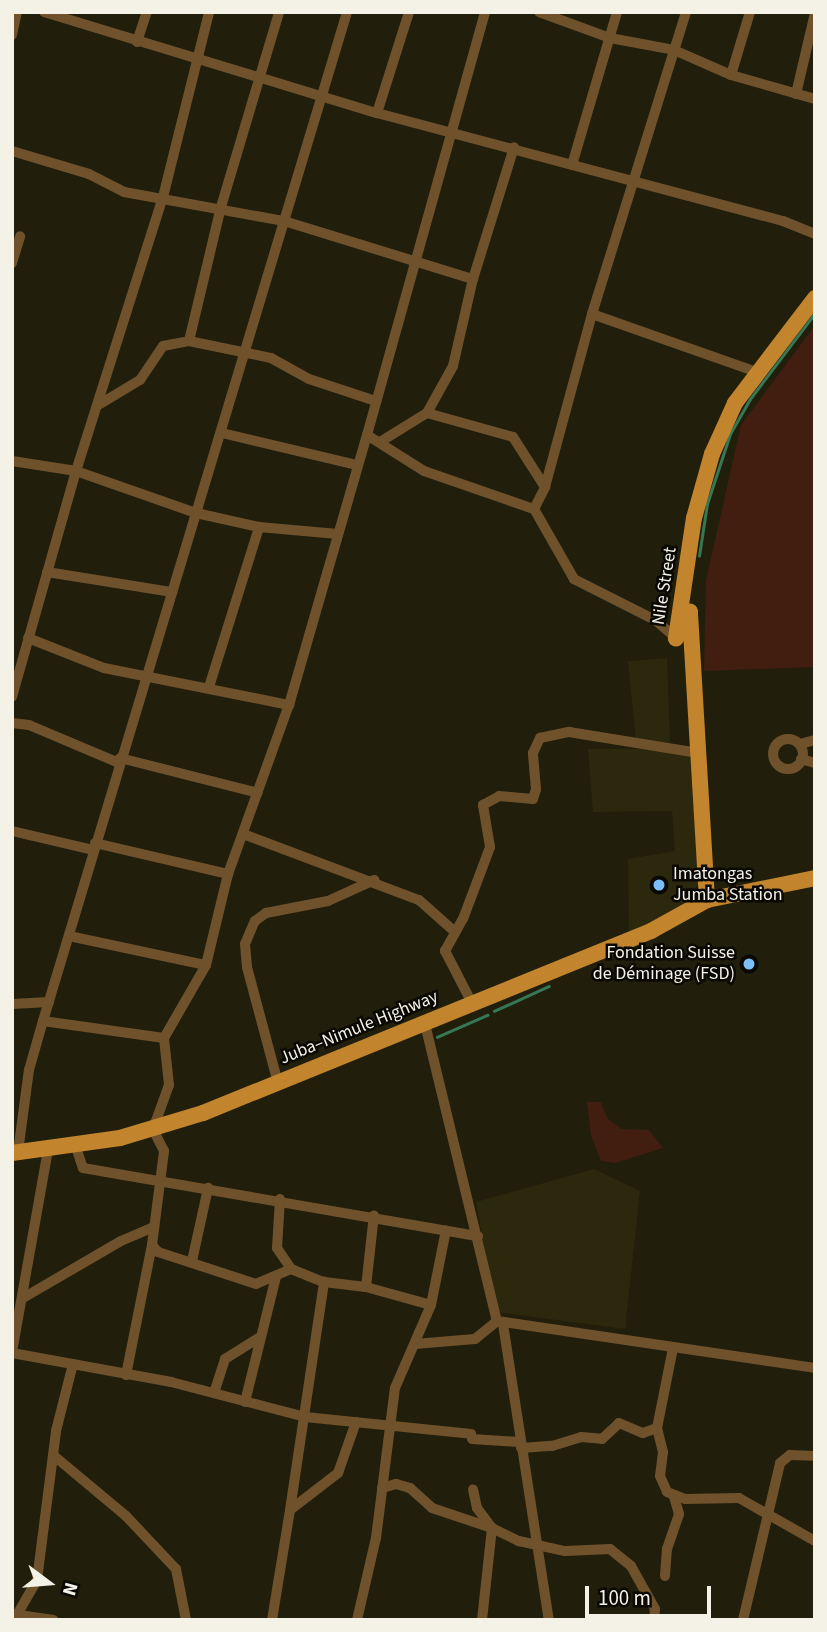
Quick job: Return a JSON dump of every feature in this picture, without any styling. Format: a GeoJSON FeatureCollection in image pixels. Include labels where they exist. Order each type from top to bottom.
{"type":"FeatureCollection","features":[{"type":"Feature","properties":{"kind":"main road","name":"Nile Street"},"geometry":{"type":"LineString","coordinates":[[676,638],[694,518],[704,481],[728,417],[757,372],[815,298]]}},
{"type":"Feature","properties":{"kind":"main road","name":"Nile Street"},"geometry":{"type":"LineString","coordinates":[[676,638],[690,612],[707,900]]}},
{"type":"Feature","properties":{"kind":"main road","name":"Juba–Nimule Highway"},"geometry":{"type":"LineString","coordinates":[[15,1152],[48,1149],[153,1129],[425,1024],[651,931],[707,900],[815,878]]}},
{"type":"Feature","properties":{"kind":"street"},"geometry":{"type":"LineString","coordinates":[[12,35],[17,12]]}},
{"type":"Feature","properties":{"kind":"street"},"geometry":{"type":"LineString","coordinates":[[44,12],[260,75],[377,113],[514,147],[814,230]]}},
{"type":"Feature","properties":{"kind":"street"},"geometry":{"type":"LineString","coordinates":[[137,41],[147,12]]}},
{"type":"Feature","properties":{"kind":"street"},"geometry":{"type":"LineString","coordinates":[[12,697],[76,471],[100,404],[117,332],[163,197],[209,12]]}},
{"type":"Feature","properties":{"kind":"street"},"geometry":{"type":"LineString","coordinates":[[189,341],[221,207],[279,12]]}},
{"type":"Feature","properties":{"kind":"street"},"geometry":{"type":"LineString","coordinates":[[15,1152],[29,1070],[48,1002],[347,12]]}},
{"type":"Feature","properties":{"kind":"street"},"geometry":{"type":"LineString","coordinates":[[377,113],[409,12]]}},
{"type":"Feature","properties":{"kind":"street"},"geometry":{"type":"LineString","coordinates":[[126,1375],[163,1180],[164,1151],[153,1129],[169,1085],[164,1038],[206,965],[228,874],[289,705],[485,12]]}},
{"type":"Feature","properties":{"kind":"street"},"geometry":{"type":"LineString","coordinates":[[539,12],[610,38],[674,50],[731,75],[815,99]]}},
{"type":"Feature","properties":{"kind":"street"},"geometry":{"type":"LineString","coordinates":[[572,164],[617,12]]}},
{"type":"Feature","properties":{"kind":"street"},"geometry":{"type":"LineString","coordinates":[[534,509],[545,487],[592,314],[686,12]]}},
{"type":"Feature","properties":{"kind":"street"},"geometry":{"type":"LineString","coordinates":[[731,75],[750,12]]}},
{"type":"Feature","properties":{"kind":"street"},"geometry":{"type":"LineString","coordinates":[[796,94],[815,13]]}},
{"type":"Feature","properties":{"kind":"street"},"geometry":{"type":"LineString","coordinates":[[380,442],[427,413],[453,366],[473,279],[514,147]]}},
{"type":"Feature","properties":{"kind":"street"},"geometry":{"type":"LineString","coordinates":[[12,151],[89,174],[124,192],[221,207],[285,221],[414,263],[473,279]]}},
{"type":"Feature","properties":{"kind":"street"},"geometry":{"type":"LineString","coordinates":[[12,263],[20,236]]}},
{"type":"Feature","properties":{"kind":"street"},"geometry":{"type":"LineString","coordinates":[[592,314],[757,372]]}},
{"type":"Feature","properties":{"kind":"street"},"geometry":{"type":"LineString","coordinates":[[100,404],[140,380],[163,346],[189,341],[245,351],[376,401]]}},
{"type":"Feature","properties":{"kind":"street"},"geometry":{"type":"LineString","coordinates":[[427,413],[513,437],[545,487]]}},
{"type":"Feature","properties":{"kind":"street"},"geometry":{"type":"LineString","coordinates":[[222,433],[356,465]]}},
{"type":"Feature","properties":{"kind":"street"},"geometry":{"type":"LineString","coordinates":[[367,435],[424,471],[534,509],[575,579],[655,620],[676,638]]}},
{"type":"Feature","properties":{"kind":"street"},"geometry":{"type":"LineString","coordinates":[[12,461],[76,471],[196,513],[259,527],[338,534]]}},
{"type":"Feature","properties":{"kind":"street"},"geometry":{"type":"LineString","coordinates":[[209,687],[259,527]]}},
{"type":"Feature","properties":{"kind":"street"},"geometry":{"type":"LineString","coordinates":[[47,572],[172,592]]}},
{"type":"Feature","properties":{"kind":"street"},"geometry":{"type":"LineString","coordinates":[[28,638],[104,668],[145,674],[289,705]]}},
{"type":"Feature","properties":{"kind":"street"},"geometry":{"type":"LineString","coordinates":[[12,646],[24,650]]}},
{"type":"Feature","properties":{"kind":"street"},"geometry":{"type":"LineString","coordinates":[[12,723],[29,725],[120,761],[258,793]]}},
{"type":"Feature","properties":{"kind":"street"},"geometry":{"type":"LineString","coordinates":[[472,1003],[445,951],[490,847],[483,805],[499,796],[533,799],[536,789],[533,753],[540,738],[569,732],[698,753]]}},
{"type":"Feature","properties":{"kind":"street"},"geometry":{"type":"LineString","coordinates":[[815,740],[800,744],[783,740],[773,755],[785,768],[802,759],[815,763]]}},
{"type":"Feature","properties":{"kind":"street"},"geometry":{"type":"LineString","coordinates":[[800,744],[802,759]]}},
{"type":"Feature","properties":{"kind":"street"},"geometry":{"type":"LineString","coordinates":[[12,831],[228,874]]}},
{"type":"Feature","properties":{"kind":"street"},"geometry":{"type":"LineString","coordinates":[[243,834],[374,880],[419,900],[454,931]]}},
{"type":"Feature","properties":{"kind":"street"},"geometry":{"type":"LineString","coordinates":[[278,1083],[247,967],[245,944],[255,921],[266,913],[328,901],[374,880]]}},
{"type":"Feature","properties":{"kind":"street"},"geometry":{"type":"LineString","coordinates":[[69,936],[206,965]]}},
{"type":"Feature","properties":{"kind":"street"},"geometry":{"type":"LineString","coordinates":[[12,1004],[48,1002]]}},
{"type":"Feature","properties":{"kind":"street"},"geometry":{"type":"LineString","coordinates":[[43,1021],[164,1038]]}},
{"type":"Feature","properties":{"kind":"street"},"geometry":{"type":"LineString","coordinates":[[425,1024],[500,1322],[520,1445],[533,1503],[536,1542],[549,1620]]}},
{"type":"Feature","properties":{"kind":"street"},"geometry":{"type":"LineString","coordinates":[[75,1144],[83,1168],[374,1215],[478,1236]]}},
{"type":"Feature","properties":{"kind":"street"},"geometry":{"type":"LineString","coordinates":[[48,1149],[12,1352],[214,1393],[305,1417],[391,1424],[520,1445],[552,1446],[581,1437],[602,1439],[619,1423],[643,1433],[657,1428]]}},
{"type":"Feature","properties":{"kind":"street"},"geometry":{"type":"LineString","coordinates":[[192,1261],[208,1188]]}},
{"type":"Feature","properties":{"kind":"street"},"geometry":{"type":"LineString","coordinates":[[280,1199],[277,1248],[291,1269],[324,1282],[366,1287],[431,1306]]}},
{"type":"Feature","properties":{"kind":"street"},"geometry":{"type":"LineString","coordinates":[[366,1287],[374,1215]]}},
{"type":"Feature","properties":{"kind":"street"},"geometry":{"type":"LineString","coordinates":[[23,1297],[121,1241],[152,1228]]}},
{"type":"Feature","properties":{"kind":"street"},"geometry":{"type":"LineString","coordinates":[[357,1620],[376,1538],[398,1374],[415,1344],[431,1306],[446,1230]]}},
{"type":"Feature","properties":{"kind":"street"},"geometry":{"type":"LineString","coordinates":[[152,1245],[158,1252],[256,1284],[291,1269]]}},
{"type":"Feature","properties":{"kind":"street"},"geometry":{"type":"LineString","coordinates":[[245,1402],[258,1338],[276,1277]]}},
{"type":"Feature","properties":{"kind":"street"},"geometry":{"type":"LineString","coordinates":[[272,1620],[324,1282]]}},
{"type":"Feature","properties":{"kind":"street"},"geometry":{"type":"LineString","coordinates":[[415,1344],[475,1339],[500,1322],[815,1368]]}},
{"type":"Feature","properties":{"kind":"street"},"geometry":{"type":"LineString","coordinates":[[214,1393],[225,1359],[258,1338]]}},
{"type":"Feature","properties":{"kind":"street"},"geometry":{"type":"LineString","coordinates":[[665,1576],[667,1549],[679,1514],[674,1497],[660,1476],[663,1452],[657,1428],[673,1348]]}},
{"type":"Feature","properties":{"kind":"street"},"geometry":{"type":"LineString","coordinates":[[54,1620],[13,1616],[37,1580],[53,1455],[73,1364]]}},
{"type":"Feature","properties":{"kind":"street"},"geometry":{"type":"LineString","coordinates":[[290,1510],[338,1473],[356,1422]]}},
{"type":"Feature","properties":{"kind":"street"},"geometry":{"type":"LineString","coordinates":[[53,1455],[126,1516],[176,1569],[186,1620]]}},
{"type":"Feature","properties":{"kind":"street"},"geometry":{"type":"LineString","coordinates":[[743,1620],[766,1514],[784,1458],[815,1457]]}},
{"type":"Feature","properties":{"kind":"street"},"geometry":{"type":"LineString","coordinates":[[382,1488],[397,1483],[410,1488],[432,1508],[492,1528],[519,1541],[536,1542],[565,1551],[610,1549],[631,1566],[655,1609],[654,1620]]}},
{"type":"Feature","properties":{"kind":"street"},"geometry":{"type":"LineString","coordinates":[[473,1489],[477,1508],[492,1528],[482,1620]]}},
{"type":"Feature","properties":{"kind":"street"},"geometry":{"type":"LineString","coordinates":[[674,1497],[739,1498],[815,1541]]}},
{"type":"Feature","properties":{"kind":"shaded area"},"geometry":{"type":"Polygon","coordinates":[[[815,325],[815,667],[704,671],[706,580],[741,425],[815,325]]]}},
{"type":"Feature","properties":{"kind":"shaded area"},"geometry":{"type":"Polygon","coordinates":[[[667,658],[670,743],[636,740],[628,661],[667,658]]]}},
{"type":"Feature","properties":{"kind":"shaded area"},"geometry":{"type":"Polygon","coordinates":[[[588,749],[694,749],[700,882],[678,913],[629,932],[628,859],[675,851],[672,811],[593,812],[588,749]]]}},
{"type":"Feature","properties":{"kind":"shaded area"},"geometry":{"type":"Polygon","coordinates":[[[587,1102],[601,1102],[607,1118],[621,1129],[649,1130],[663,1148],[615,1163],[601,1161],[591,1136],[587,1102]]]}},
{"type":"Feature","properties":{"kind":"shaded area"},"geometry":{"type":"Polygon","coordinates":[[[594,1169],[640,1191],[625,1329],[496,1312],[476,1202],[594,1169]]]}},
{"type":"Feature","properties":{"kind":"waterway"},"geometry":{"type":"LineString","coordinates":[[699,556],[707,504],[730,434],[750,399],[815,313]]}},
{"type":"Feature","properties":{"kind":"waterway"},"geometry":{"type":"LineString","coordinates":[[494,1011],[549,986]]}},
{"type":"Feature","properties":{"kind":"waterway"},"geometry":{"type":"LineString","coordinates":[[437,1037],[487,1015]]}},
{"type":"Feature","properties":{"kind":"place","name":"Imatongas Jumba Station"},"geometry":{"type":"Point","coordinates":[659,885]}},
{"type":"Feature","properties":{"kind":"place","name":"Fondation Suisse de Déminage (FSD)"},"geometry":{"type":"Point","coordinates":[749,964]}}]}
